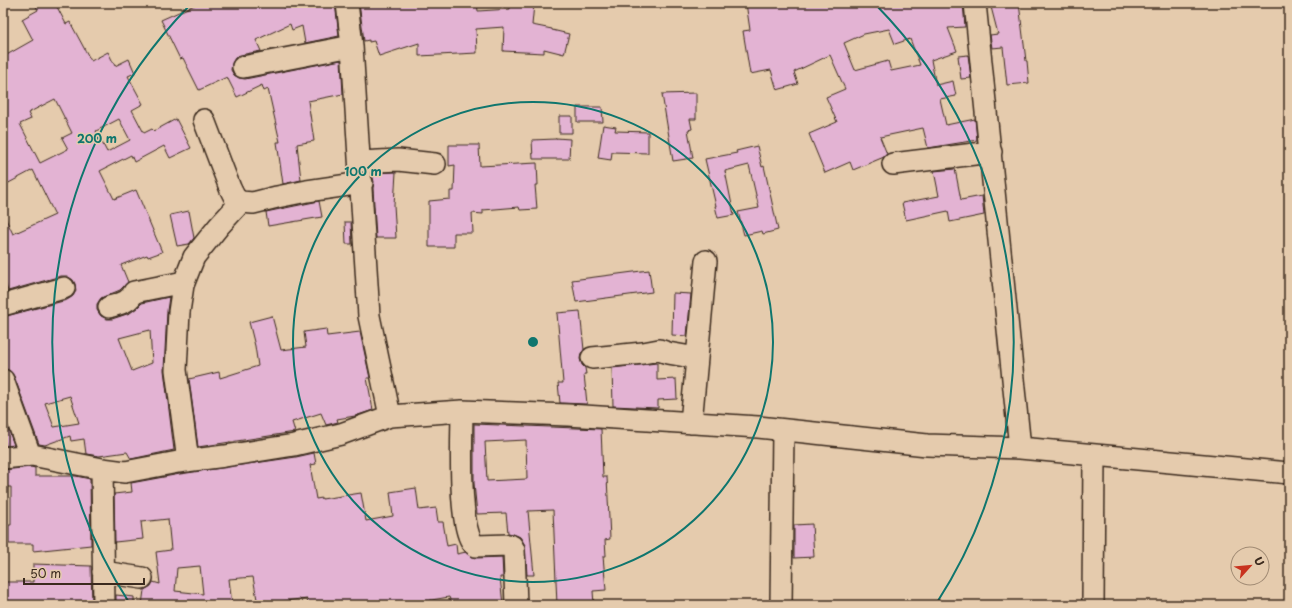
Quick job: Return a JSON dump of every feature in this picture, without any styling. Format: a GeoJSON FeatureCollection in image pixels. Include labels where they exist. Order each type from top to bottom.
{"type":"FeatureCollection","features":[{"type":"Feature","properties":{"kind":"street"},"geometry":{"type":"LineString","coordinates":[[347,3],[352,46],[362,183],[369,316],[390,416]]}},
{"type":"Feature","properties":{"kind":"street"},"geometry":{"type":"LineString","coordinates":[[975,3],[1020,448]]}},
{"type":"Feature","properties":{"kind":"street"},"geometry":{"type":"LineString","coordinates":[[243,67],[352,46]]}},
{"type":"Feature","properties":{"kind":"street"},"geometry":{"type":"LineString","coordinates":[[204,120],[230,188],[235,198],[241,202],[252,203],[307,191],[362,183]]}},
{"type":"Feature","properties":{"kind":"street"},"geometry":{"type":"LineString","coordinates":[[893,164],[991,152]]}},
{"type":"Feature","properties":{"kind":"street"},"geometry":{"type":"LineString","coordinates":[[360,162],[398,160],[435,164]]}},
{"type":"Feature","properties":{"kind":"street"},"geometry":{"type":"LineString","coordinates":[[188,461],[176,370],[179,312],[184,282],[194,257],[241,202]]}},
{"type":"Feature","properties":{"kind":"street"},"geometry":{"type":"LineString","coordinates":[[691,423],[706,261]]}},
{"type":"Feature","properties":{"kind":"street"},"geometry":{"type":"LineString","coordinates":[[109,307],[126,302],[132,297],[134,292],[184,282]]}},
{"type":"Feature","properties":{"kind":"street"},"geometry":{"type":"LineString","coordinates":[[3,305],[64,288]]}},
{"type":"Feature","properties":{"kind":"street"},"geometry":{"type":"LineString","coordinates":[[592,358],[659,350],[697,358]]}},
{"type":"Feature","properties":{"kind":"street"},"geometry":{"type":"LineString","coordinates":[[3,380],[30,455]]}},
{"type":"Feature","properties":{"kind":"street"},"geometry":{"type":"LineString","coordinates":[[462,411],[461,482],[464,513],[471,542],[476,546],[512,546],[514,550],[516,605]]}},
{"type":"Feature","properties":{"kind":"street"},"geometry":{"type":"LineString","coordinates":[[3,458],[30,455],[125,472],[294,444],[341,434],[390,416],[462,411],[568,414],[691,423],[784,430],[927,445],[1020,448],[1289,473]]}},
{"type":"Feature","properties":{"kind":"street"},"geometry":{"type":"LineString","coordinates":[[781,605],[784,430]]}},
{"type":"Feature","properties":{"kind":"street"},"geometry":{"type":"LineString","coordinates":[[1093,605],[1094,456]]}},
{"type":"Feature","properties":{"kind":"street"},"geometry":{"type":"LineString","coordinates":[[102,469],[104,605]]}},
{"type":"Feature","properties":{"kind":"street"},"geometry":{"type":"LineString","coordinates":[[103,572],[142,578]]}},
{"type":"Feature","properties":{"kind":"building"},"geometry":{"type":"Polygon","coordinates":[[[34,3],[55,3],[66,24],[70,22],[91,61],[108,52],[115,66],[129,59],[135,73],[128,76],[143,104],[132,110],[144,133],[152,129],[154,131],[176,119],[191,148],[170,158],[164,146],[134,162],[131,155],[100,171],[114,199],[136,190],[162,252],[148,257],[147,255],[121,265],[128,282],[120,290],[101,298],[97,304],[97,310],[101,316],[107,319],[112,319],[130,313],[142,303],[169,297],[164,370],[174,450],[131,459],[127,452],[99,456],[86,454],[84,439],[71,441],[70,436],[45,445],[39,444],[14,376],[10,371],[3,368],[3,317],[67,300],[73,296],[76,291],[73,280],[67,276],[61,276],[8,291],[3,277],[3,213],[13,234],[55,215],[33,170],[3,186],[3,57],[33,40],[22,19],[38,10],[34,3]],[[55,99],[28,113],[31,119],[20,124],[40,163],[68,149],[62,138],[72,133],[55,99]],[[119,119],[96,131],[107,152],[130,140],[119,119]],[[150,330],[119,338],[132,371],[152,363],[150,330]],[[70,396],[45,403],[54,427],[79,423],[70,396]]]}},
{"type":"Feature","properties":{"kind":"building"},"geometry":{"type":"Polygon","coordinates":[[[199,3],[282,3],[284,8],[295,3],[335,3],[339,36],[305,43],[302,26],[292,30],[290,24],[256,40],[261,51],[240,55],[235,58],[232,63],[231,70],[234,75],[245,79],[341,60],[343,94],[308,101],[314,141],[297,144],[301,180],[283,184],[277,142],[280,142],[268,89],[264,91],[262,85],[237,97],[227,77],[199,90],[183,58],[180,59],[161,20],[199,3]]]}},
{"type":"Feature","properties":{"kind":"building"},"geometry":{"type":"Polygon","coordinates":[[[359,3],[477,3],[478,11],[510,9],[510,3],[534,4],[532,25],[569,34],[564,54],[544,49],[544,53],[503,51],[504,27],[476,29],[477,53],[419,56],[419,43],[379,56],[374,41],[364,41],[359,3]]]}},
{"type":"Feature","properties":{"kind":"building"},"geometry":{"type":"Polygon","coordinates":[[[746,3],[963,3],[965,27],[948,28],[957,51],[931,60],[936,85],[953,81],[956,96],[940,99],[946,125],[975,119],[977,140],[928,148],[923,128],[880,137],[887,154],[884,157],[853,170],[850,162],[825,173],[809,134],[837,122],[826,97],[845,89],[830,55],[794,72],[798,84],[777,90],[771,70],[750,74],[743,31],[750,30],[746,3]],[[889,29],[864,34],[844,43],[855,70],[888,61],[891,71],[920,65],[910,39],[895,44],[889,29]]]}},
{"type":"Feature","properties":{"kind":"building"},"geometry":{"type":"Polygon","coordinates":[[[990,3],[1019,3],[1029,83],[1007,85],[1003,47],[992,48],[990,35],[998,34],[990,3]]]}},
{"type":"Feature","properties":{"kind":"building"},"geometry":{"type":"Polygon","coordinates":[[[968,55],[971,78],[961,79],[958,56],[968,55]]]}},
{"type":"Feature","properties":{"kind":"building"},"geometry":{"type":"Polygon","coordinates":[[[696,93],[696,119],[690,119],[692,129],[688,130],[693,158],[673,161],[662,94],[696,93]]]}},
{"type":"Feature","properties":{"kind":"building"},"geometry":{"type":"Polygon","coordinates":[[[577,107],[602,107],[603,122],[577,122],[577,107]]]}},
{"type":"Feature","properties":{"kind":"building"},"geometry":{"type":"Polygon","coordinates":[[[559,116],[572,116],[572,133],[559,133],[559,116]]]}},
{"type":"Feature","properties":{"kind":"building"},"geometry":{"type":"Polygon","coordinates":[[[603,125],[616,127],[615,131],[648,132],[648,153],[612,152],[611,160],[598,158],[603,125]]]}},
{"type":"Feature","properties":{"kind":"building"},"geometry":{"type":"Polygon","coordinates":[[[556,138],[570,139],[569,159],[533,159],[532,140],[556,138]]]}},
{"type":"Feature","properties":{"kind":"building"},"geometry":{"type":"Polygon","coordinates":[[[449,145],[479,145],[480,166],[537,163],[538,185],[535,185],[537,209],[520,210],[519,207],[483,210],[483,214],[472,213],[473,233],[454,233],[454,247],[429,247],[429,201],[450,199],[450,191],[454,191],[455,165],[449,166],[449,145]]]}},
{"type":"Feature","properties":{"kind":"building"},"geometry":{"type":"Polygon","coordinates":[[[757,146],[762,167],[764,166],[778,230],[763,234],[762,231],[744,235],[738,212],[759,208],[749,165],[725,171],[734,215],[718,218],[705,159],[737,153],[736,151],[757,146]]]}},
{"type":"Feature","properties":{"kind":"building"},"geometry":{"type":"Polygon","coordinates":[[[955,169],[961,200],[982,196],[984,215],[950,222],[948,211],[906,220],[902,203],[939,196],[934,171],[955,169]]]}},
{"type":"Feature","properties":{"kind":"building"},"geometry":{"type":"Polygon","coordinates":[[[396,172],[394,205],[396,238],[376,238],[373,188],[374,182],[372,173],[396,172]]]}},
{"type":"Feature","properties":{"kind":"building"},"geometry":{"type":"Polygon","coordinates":[[[319,201],[322,217],[268,226],[266,212],[319,201]]]}},
{"type":"Feature","properties":{"kind":"building"},"geometry":{"type":"Polygon","coordinates":[[[189,211],[194,238],[189,244],[177,246],[170,215],[189,211]]]}},
{"type":"Feature","properties":{"kind":"building"},"geometry":{"type":"Polygon","coordinates":[[[345,222],[351,222],[352,244],[346,244],[345,222]]]}},
{"type":"Feature","properties":{"kind":"building"},"geometry":{"type":"Polygon","coordinates":[[[649,270],[652,292],[576,302],[572,280],[649,270]]]}},
{"type":"Feature","properties":{"kind":"building"},"geometry":{"type":"Polygon","coordinates":[[[673,293],[691,294],[687,336],[672,335],[673,293]]]}},
{"type":"Feature","properties":{"kind":"building"},"geometry":{"type":"Polygon","coordinates":[[[580,311],[584,350],[581,353],[580,359],[585,368],[586,374],[584,374],[587,404],[560,403],[558,383],[563,383],[557,313],[580,311]]]}},
{"type":"Feature","properties":{"kind":"building"},"geometry":{"type":"Polygon","coordinates":[[[272,316],[281,350],[306,347],[304,332],[326,329],[327,336],[360,332],[370,378],[367,378],[373,410],[355,416],[337,419],[338,422],[326,425],[321,413],[292,422],[295,432],[198,447],[189,379],[219,372],[220,378],[258,366],[249,322],[272,316]]]}},
{"type":"Feature","properties":{"kind":"building"},"geometry":{"type":"Polygon","coordinates":[[[657,363],[657,380],[676,379],[677,399],[658,400],[658,408],[613,406],[612,368],[657,363]]]}},
{"type":"Feature","properties":{"kind":"building"},"geometry":{"type":"Polygon","coordinates":[[[3,415],[14,445],[6,446],[3,435],[3,415]]]}},
{"type":"Feature","properties":{"kind":"building"},"geometry":{"type":"Polygon","coordinates":[[[474,424],[601,429],[603,477],[607,477],[610,539],[605,540],[606,556],[603,556],[606,590],[593,591],[594,605],[557,605],[553,510],[528,511],[534,575],[527,575],[525,545],[520,537],[508,533],[506,513],[477,514],[474,483],[474,424]],[[526,440],[485,442],[487,481],[527,479],[526,440]]]}},
{"type":"Feature","properties":{"kind":"building"},"geometry":{"type":"Polygon","coordinates":[[[314,453],[316,464],[310,465],[316,499],[361,493],[366,521],[393,516],[390,492],[416,488],[419,510],[436,508],[438,522],[443,522],[447,546],[456,544],[457,554],[466,552],[471,557],[476,558],[502,557],[503,577],[500,577],[503,605],[452,605],[449,597],[414,603],[415,605],[308,605],[307,599],[300,599],[272,603],[272,605],[258,605],[253,577],[229,579],[232,605],[142,605],[144,590],[151,586],[153,582],[160,584],[156,552],[171,550],[168,519],[141,522],[143,539],[115,542],[114,494],[132,492],[131,483],[180,474],[314,453]],[[200,566],[177,568],[175,591],[203,594],[200,566]]]}},
{"type":"Feature","properties":{"kind":"building"},"geometry":{"type":"Polygon","coordinates":[[[31,467],[35,468],[35,476],[76,476],[90,479],[91,545],[33,551],[33,544],[9,544],[9,525],[11,525],[11,487],[3,487],[3,470],[31,467]]]}},
{"type":"Feature","properties":{"kind":"building"},"geometry":{"type":"Polygon","coordinates":[[[812,524],[814,557],[794,558],[794,525],[812,524]]]}},
{"type":"Feature","properties":{"kind":"building"},"geometry":{"type":"Polygon","coordinates":[[[33,564],[91,566],[92,605],[3,605],[3,583],[33,582],[33,564]]]}},
{"type":"Feature","properties":{"kind":"building"},"geometry":{"type":"Polygon","coordinates":[[[116,595],[134,597],[134,605],[116,605],[116,595]]]}}]}
